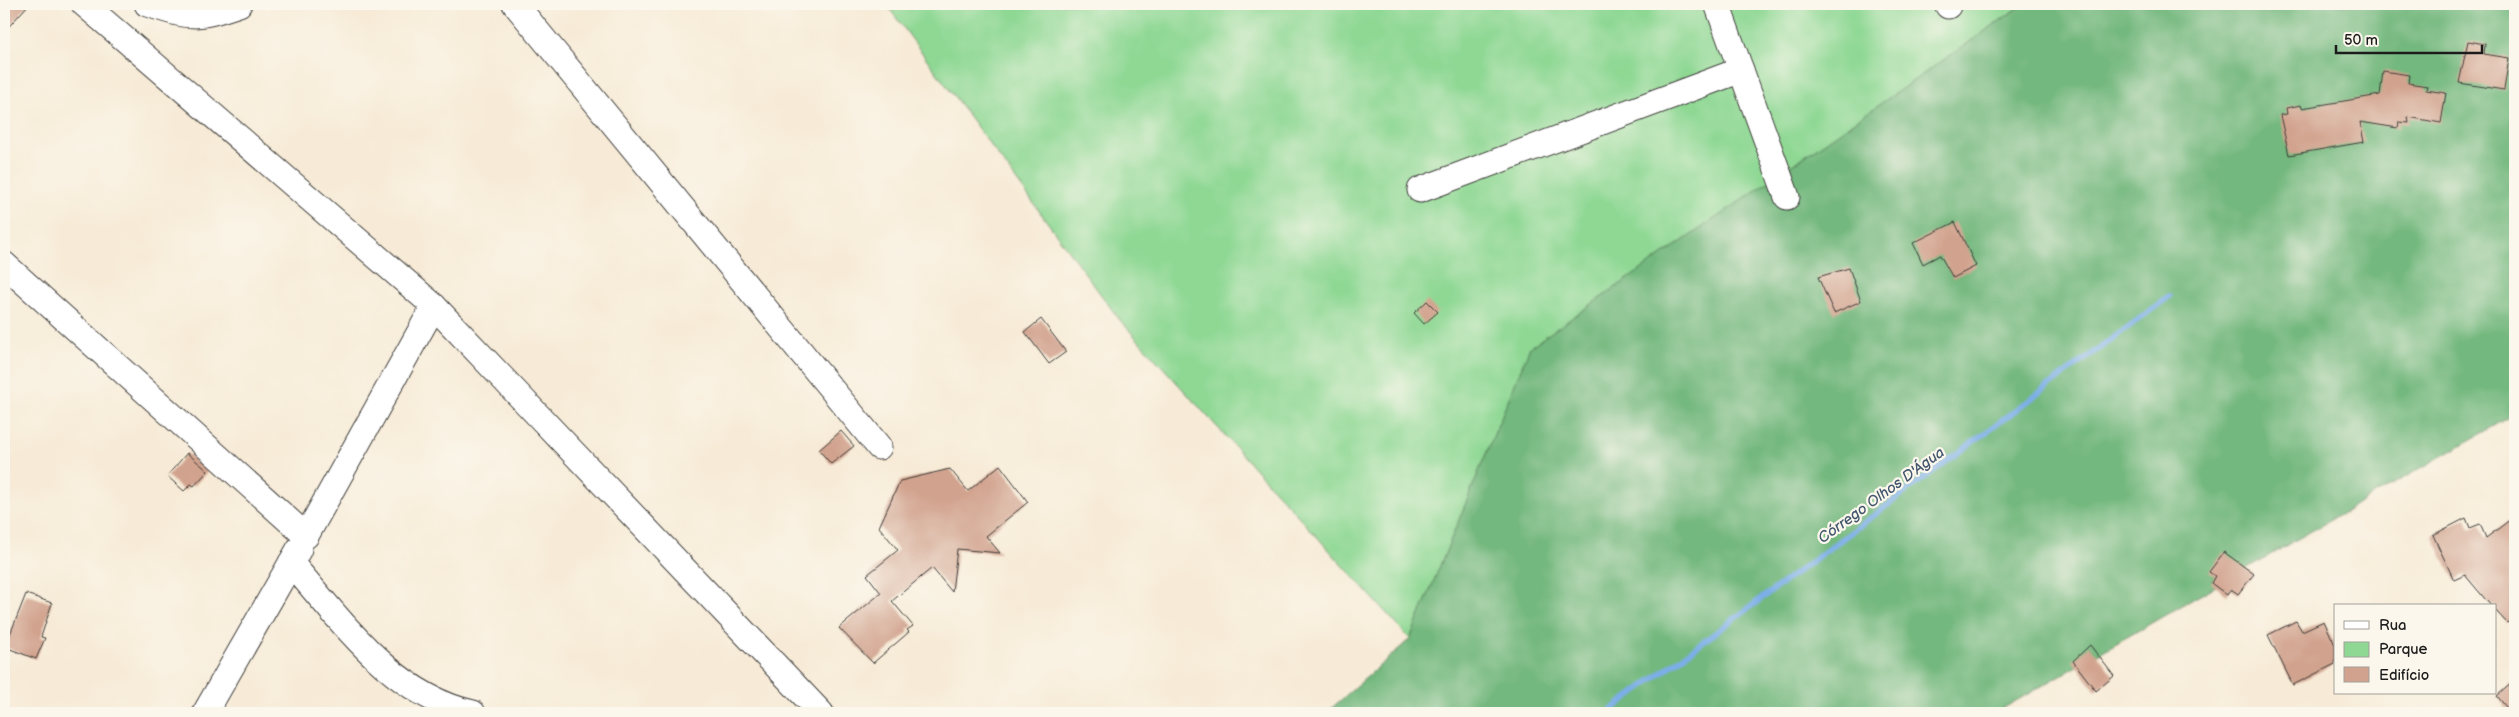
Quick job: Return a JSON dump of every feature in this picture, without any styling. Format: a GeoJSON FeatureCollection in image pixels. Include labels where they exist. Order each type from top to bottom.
{"type":"FeatureCollection","features":[{"type":"Feature","properties":{"kind":"street"},"geometry":{"type":"LineString","coordinates":[[84,4],[434,306],[820,713]]}},
{"type":"Feature","properties":{"kind":"street"},"geometry":{"type":"LineString","coordinates":[[147,4],[184,16],[206,16],[239,4]]}},
{"type":"Feature","properties":{"kind":"street"},"geometry":{"type":"LineString","coordinates":[[515,4],[879,447]]}},
{"type":"Feature","properties":{"kind":"street"},"geometry":{"type":"LineString","coordinates":[[1718,4],[1787,197]]}},
{"type":"Feature","properties":{"kind":"street"},"geometry":{"type":"LineString","coordinates":[[1420,190],[1741,70]]}},
{"type":"Feature","properties":{"kind":"street"},"geometry":{"type":"LineString","coordinates":[[4,264],[306,536]]}},
{"type":"Feature","properties":{"kind":"street"},"geometry":{"type":"LineString","coordinates":[[205,713],[434,306]]}},
{"type":"Feature","properties":{"kind":"street"},"geometry":{"type":"LineString","coordinates":[[291,563],[364,645],[394,674],[435,701],[473,713]]}},
{"type":"Feature","properties":{"kind":"green space"},"geometry":{"type":"Polygon","coordinates":[[[886,4],[2024,4],[1530,347],[1410,639],[1119,319],[886,4]]]}},
{"type":"Feature","properties":{"kind":"green space"},"geometry":{"type":"Polygon","coordinates":[[[2024,4],[2515,4],[2515,414],[1995,713],[1326,713],[1410,639],[1530,347],[2024,4]]]}},
{"type":"Feature","properties":{"kind":"building"},"geometry":{"type":"Polygon","coordinates":[[[4,4],[29,4],[4,32],[4,4]]]}},
{"type":"Feature","properties":{"kind":"building"},"geometry":{"type":"Polygon","coordinates":[[[2468,41],[2485,44],[2484,54],[2509,58],[2504,90],[2459,83],[2468,41]]]}},
{"type":"Feature","properties":{"kind":"building"},"geometry":{"type":"Polygon","coordinates":[[[2383,71],[2409,75],[2408,83],[2427,86],[2426,90],[2446,93],[2441,123],[2408,117],[2409,123],[2399,122],[2398,128],[2360,122],[2364,142],[2289,155],[2280,115],[2287,114],[2286,108],[2301,105],[2302,108],[2380,95],[2383,71]]]}},
{"type":"Feature","properties":{"kind":"building"},"geometry":{"type":"Polygon","coordinates":[[[1955,222],[1976,266],[1953,278],[1940,255],[1923,264],[1913,243],[1955,222]]]}},
{"type":"Feature","properties":{"kind":"building"},"geometry":{"type":"Polygon","coordinates":[[[1849,268],[1861,301],[1834,313],[1818,277],[1849,268]]]}},
{"type":"Feature","properties":{"kind":"building"},"geometry":{"type":"Polygon","coordinates":[[[1427,301],[1438,312],[1424,324],[1414,313],[1427,301]]]}},
{"type":"Feature","properties":{"kind":"building"},"geometry":{"type":"Polygon","coordinates":[[[1041,319],[1066,352],[1049,364],[1025,332],[1041,319]]]}},
{"type":"Feature","properties":{"kind":"building"},"geometry":{"type":"Polygon","coordinates":[[[841,431],[854,446],[831,464],[819,450],[841,431]]]}},
{"type":"Feature","properties":{"kind":"building"},"geometry":{"type":"Polygon","coordinates":[[[187,453],[208,471],[194,486],[191,484],[184,491],[167,476],[187,453]]]}},
{"type":"Feature","properties":{"kind":"building"},"geometry":{"type":"Polygon","coordinates":[[[1000,465],[1028,502],[986,536],[1000,553],[957,549],[952,592],[932,568],[892,601],[913,626],[907,630],[909,632],[873,663],[839,628],[881,593],[867,575],[898,550],[879,527],[900,481],[950,469],[968,491],[1000,465]]]}},
{"type":"Feature","properties":{"kind":"building"},"geometry":{"type":"Polygon","coordinates":[[[2515,516],[2515,616],[2507,623],[2496,611],[2496,604],[2489,604],[2465,575],[2454,580],[2433,535],[2466,518],[2470,528],[2480,524],[2486,538],[2515,516]]]}},
{"type":"Feature","properties":{"kind":"building"},"geometry":{"type":"Polygon","coordinates":[[[2224,552],[2254,574],[2238,594],[2231,589],[2227,595],[2211,583],[2215,576],[2209,572],[2224,552]]]}},
{"type":"Feature","properties":{"kind":"building"},"geometry":{"type":"Polygon","coordinates":[[[26,594],[52,603],[41,637],[45,638],[36,659],[5,647],[26,594]]]}},
{"type":"Feature","properties":{"kind":"building"},"geometry":{"type":"Polygon","coordinates":[[[2296,621],[2302,631],[2324,621],[2334,643],[2334,664],[2293,685],[2268,635],[2296,621]]]}},
{"type":"Feature","properties":{"kind":"building"},"geometry":{"type":"Polygon","coordinates":[[[2090,645],[2114,676],[2096,691],[2073,661],[2090,645]]]}},
{"type":"Feature","properties":{"kind":"building"},"geometry":{"type":"Polygon","coordinates":[[[2515,680],[2515,713],[2511,713],[2497,696],[2515,680]]]}},
{"type":"Feature","properties":{"kind":"waterway","name":"Córrego Olhos D'Água"},"geometry":{"type":"LineString","coordinates":[[1607,713],[2170,296]]}}]}
